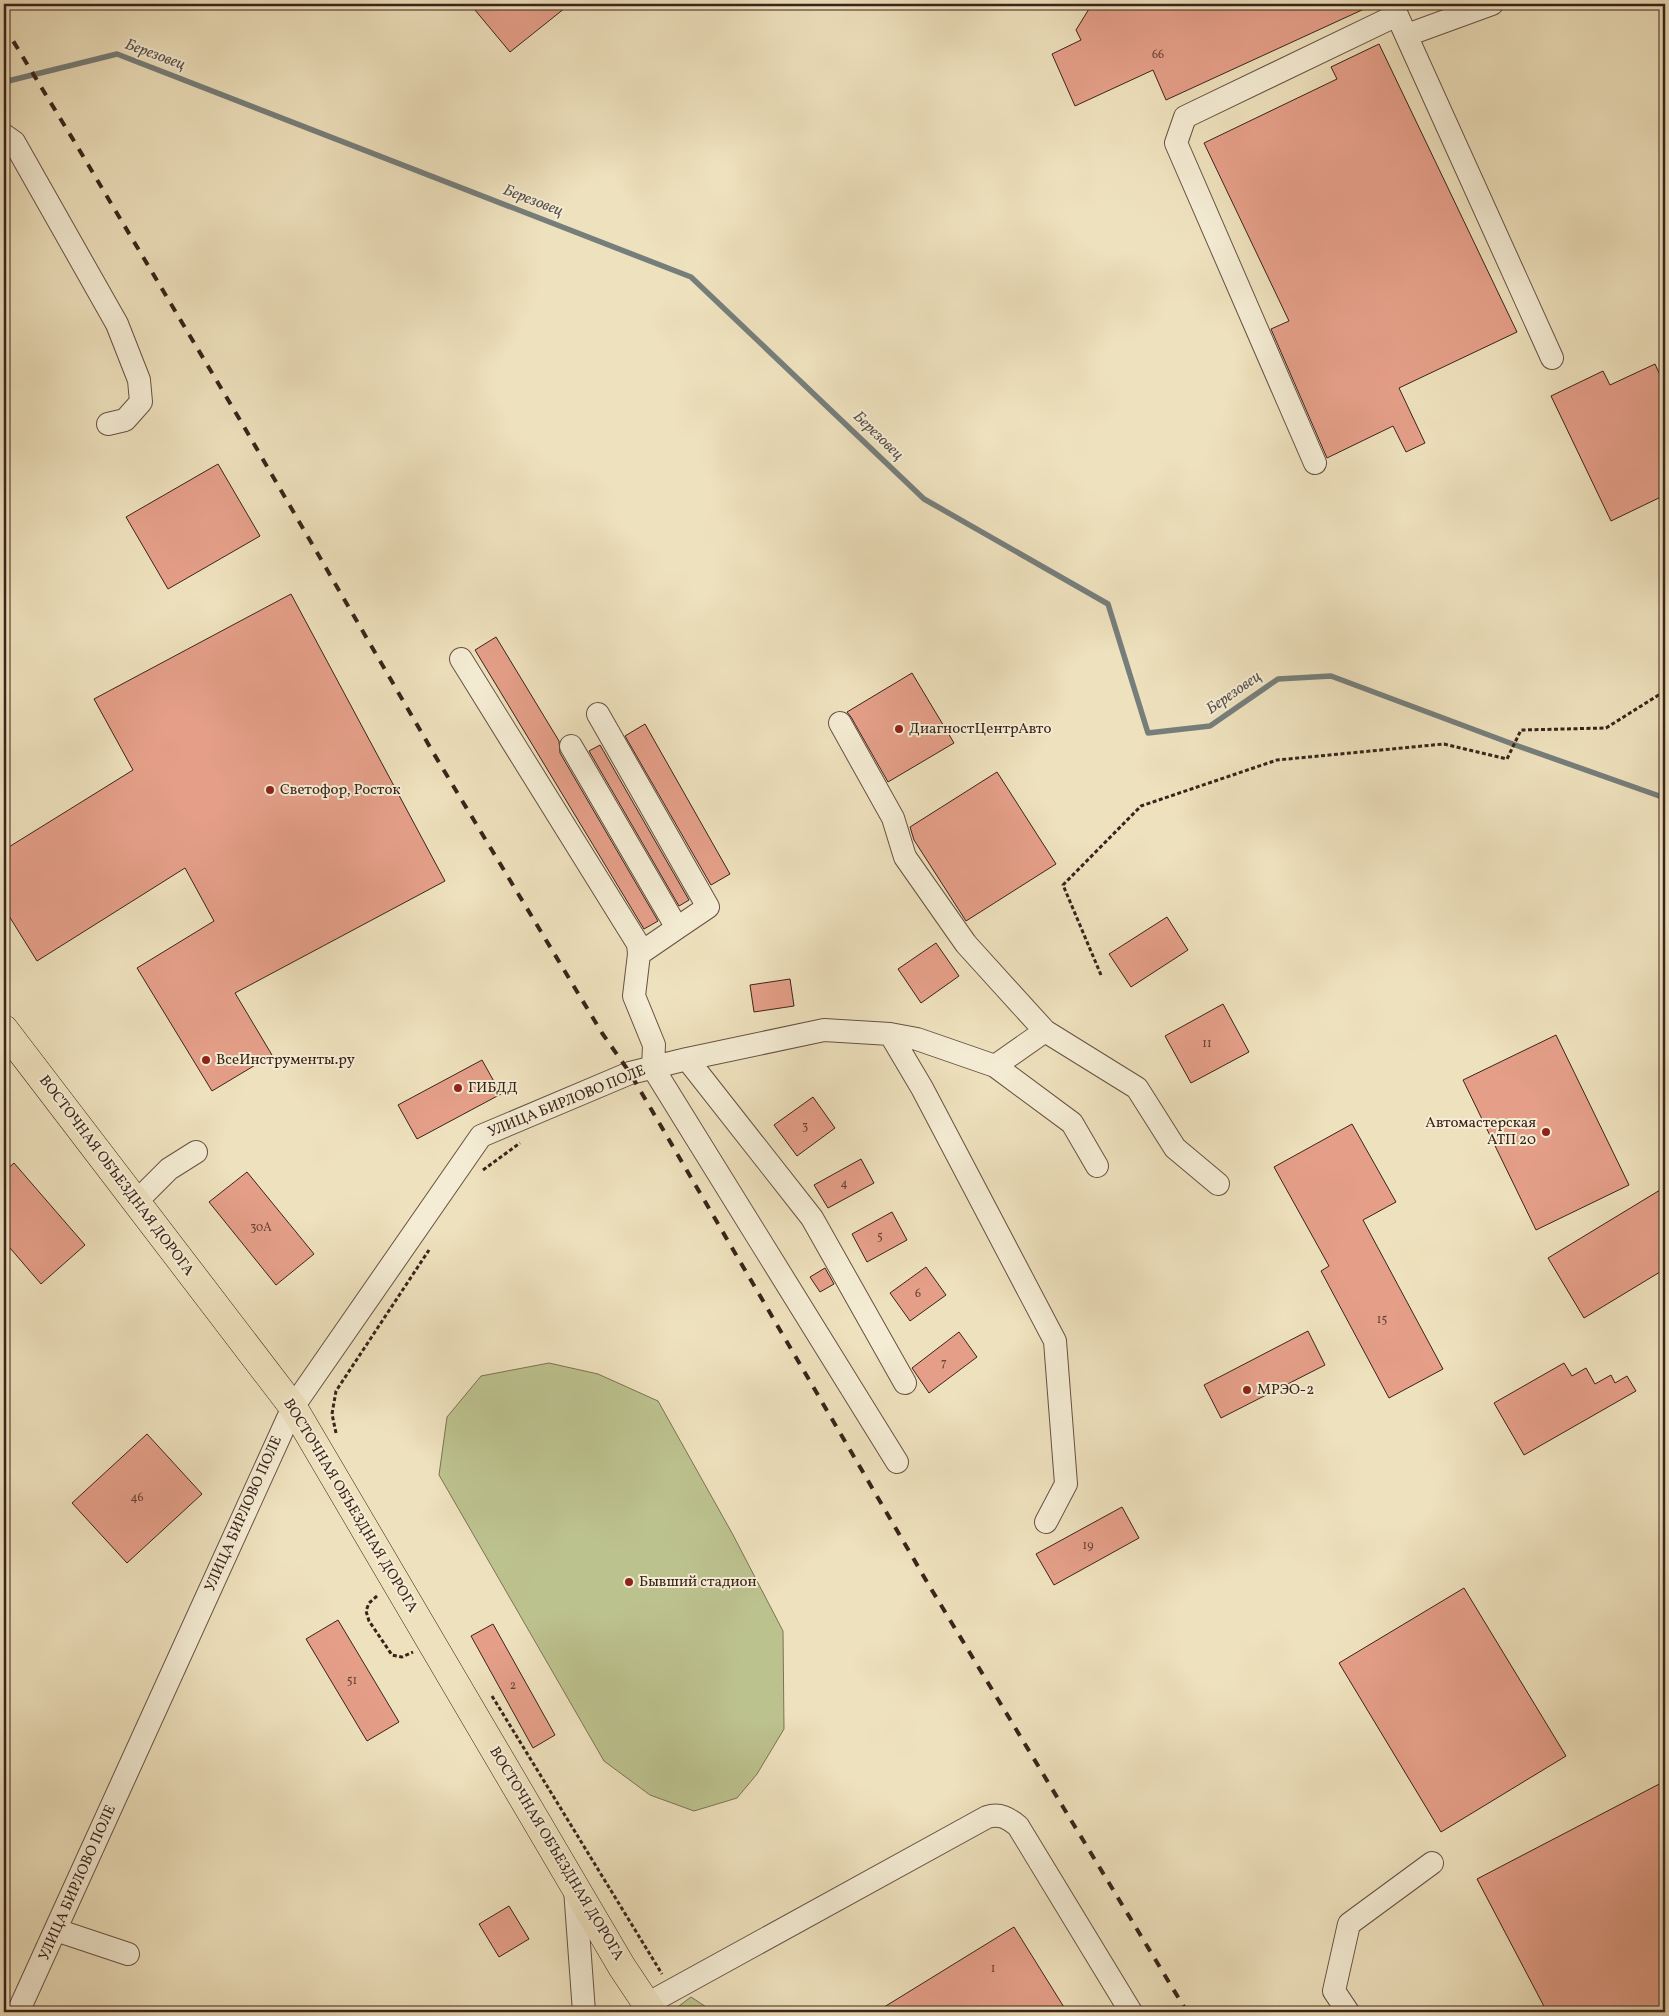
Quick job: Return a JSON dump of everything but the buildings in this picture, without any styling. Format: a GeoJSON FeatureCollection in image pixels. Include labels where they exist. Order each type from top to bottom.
{"type":"FeatureCollection","features":[{"type":"Feature","properties":{"kind":"main road","name":"ВОСТОЧНАЯ ОБЪЕЗДНАЯ ДОРОГА"},"geometry":{"type":"LineString","coordinates":[[4,1029],[292,1407],[622,1967],[650,2008]]}},
{"type":"Feature","properties":{"kind":"street"},"geometry":{"type":"LineString","coordinates":[[1407,35],[1492,4]]}},
{"type":"Feature","properties":{"kind":"street"},"geometry":{"type":"LineString","coordinates":[[1315,463],[1176,143],[1185,116],[1395,9],[1552,358]]}},
{"type":"Feature","properties":{"kind":"street"},"geometry":{"type":"LineString","coordinates":[[4,135],[14,142],[117,324],[139,380],[141,402],[125,420],[108,424]]}},
{"type":"Feature","properties":{"kind":"street"},"geometry":{"type":"LineString","coordinates":[[461,659],[638,944],[639,954],[634,996],[654,1045],[653,1068],[897,1462]]}},
{"type":"Feature","properties":{"kind":"street"},"geometry":{"type":"LineString","coordinates":[[598,714],[708,907],[639,954]]}},
{"type":"Feature","properties":{"kind":"street"},"geometry":{"type":"LineString","coordinates":[[840,723],[893,818],[905,858],[966,944],[1045,1031],[1137,1088],[1175,1148],[1218,1184]]}},
{"type":"Feature","properties":{"kind":"street"},"geometry":{"type":"LineString","coordinates":[[571,746],[677,928]]}},
{"type":"Feature","properties":{"kind":"street","name":"УЛИЦА БИРЛОВО ПОЛЕ"},"geometry":{"type":"LineString","coordinates":[[18,2012],[292,1407],[482,1136],[630,1073],[824,1030],[890,1034],[917,1039],[995,1066],[1072,1123],[1096,1166]]}},
{"type":"Feature","properties":{"kind":"street"},"geometry":{"type":"LineString","coordinates":[[995,1066],[1045,1031]]}},
{"type":"Feature","properties":{"kind":"street"},"geometry":{"type":"LineString","coordinates":[[890,1034],[922,1088],[1055,1341],[1066,1484],[1046,1522]]}},
{"type":"Feature","properties":{"kind":"street"},"geometry":{"type":"LineString","coordinates":[[687,1059],[812,1218],[905,1383]]}},
{"type":"Feature","properties":{"kind":"street"},"geometry":{"type":"LineString","coordinates":[[136,1202],[169,1169],[196,1152]]}},
{"type":"Feature","properties":{"kind":"street"},"geometry":{"type":"LineString","coordinates":[[650,2008],[672,1989],[987,1817],[996,1814],[1007,1818],[1018,1826],[1131,2012]]}},
{"type":"Feature","properties":{"kind":"street"},"geometry":{"type":"LineString","coordinates":[[1348,2012],[1334,1991],[1349,1924],[1432,1863]]}},
{"type":"Feature","properties":{"kind":"street"},"geometry":{"type":"LineString","coordinates":[[575,1886],[584,2012]]}},
{"type":"Feature","properties":{"kind":"street"},"geometry":{"type":"LineString","coordinates":[[56,1930],[128,1954]]}},
{"type":"Feature","properties":{"kind":"path"},"geometry":{"type":"LineString","coordinates":[[1101,975],[1063,885],[1141,806],[1277,760],[1444,744],[1508,759],[1521,730],[1606,728],[1665,691]]}},
{"type":"Feature","properties":{"kind":"path"},"geometry":{"type":"LineString","coordinates":[[479,1173],[526,1139]]}},
{"type":"Feature","properties":{"kind":"path"},"geometry":{"type":"LineString","coordinates":[[339,1438],[335,1431],[332,1414],[336,1392],[430,1249]]}},
{"type":"Feature","properties":{"kind":"path"},"geometry":{"type":"LineString","coordinates":[[395,1581],[369,1603],[366,1611],[369,1621],[392,1655],[402,1657],[409,1655],[431,1641]]}},
{"type":"Feature","properties":{"kind":"path"},"geometry":{"type":"LineString","coordinates":[[489,1692],[672,1989]]}},
{"type":"Feature","properties":{"kind":"green space","name":"Бывший стадион"},"geometry":{"type":"Polygon","coordinates":[[[549,1363],[598,1374],[658,1401],[732,1533],[783,1631],[784,1729],[757,1774],[737,1798],[694,1811],[650,1795],[604,1761],[439,1475],[447,1417],[481,1376],[549,1363]]]}},
{"type":"Feature","properties":{"kind":"green space"},"geometry":{"type":"Polygon","coordinates":[[[691,1997],[714,2012],[671,2012],[691,1997]]]}},
{"type":"Feature","properties":{"kind":"waterway","name":"Березовец"},"geometry":{"type":"LineString","coordinates":[[4,82],[117,54],[691,277],[924,499],[1108,604],[1148,733],[1210,726],[1278,679],[1331,676],[1518,746],[1665,798]]}},
{"type":"Feature","properties":{"kind":"railway"},"geometry":{"type":"LineString","coordinates":[[4,26],[243,425],[434,754],[602,1033],[630,1073],[930,1587],[1187,2012]]}},
{"type":"Feature","properties":{"kind":"place","name":"ДиагностЦентрАвто"},"geometry":{"type":"Point","coordinates":[899,729]}},
{"type":"Feature","properties":{"kind":"place","name":"Светофор, Росток"},"geometry":{"type":"Point","coordinates":[270,790]}},
{"type":"Feature","properties":{"kind":"place","name":"ВсеИнструменты.ру"},"geometry":{"type":"Point","coordinates":[206,1060]}},
{"type":"Feature","properties":{"kind":"place","name":"ГИБДД"},"geometry":{"type":"Point","coordinates":[458,1088]}},
{"type":"Feature","properties":{"kind":"place","name":"Автомастерская АТП 20"},"geometry":{"type":"Point","coordinates":[1546,1132]}},
{"type":"Feature","properties":{"kind":"place","name":"МРЭО-2"},"geometry":{"type":"Point","coordinates":[1247,1390]}},
{"type":"Feature","properties":{"kind":"place","name":"Бывший стадион"},"geometry":{"type":"Point","coordinates":[629,1582]}}]}
